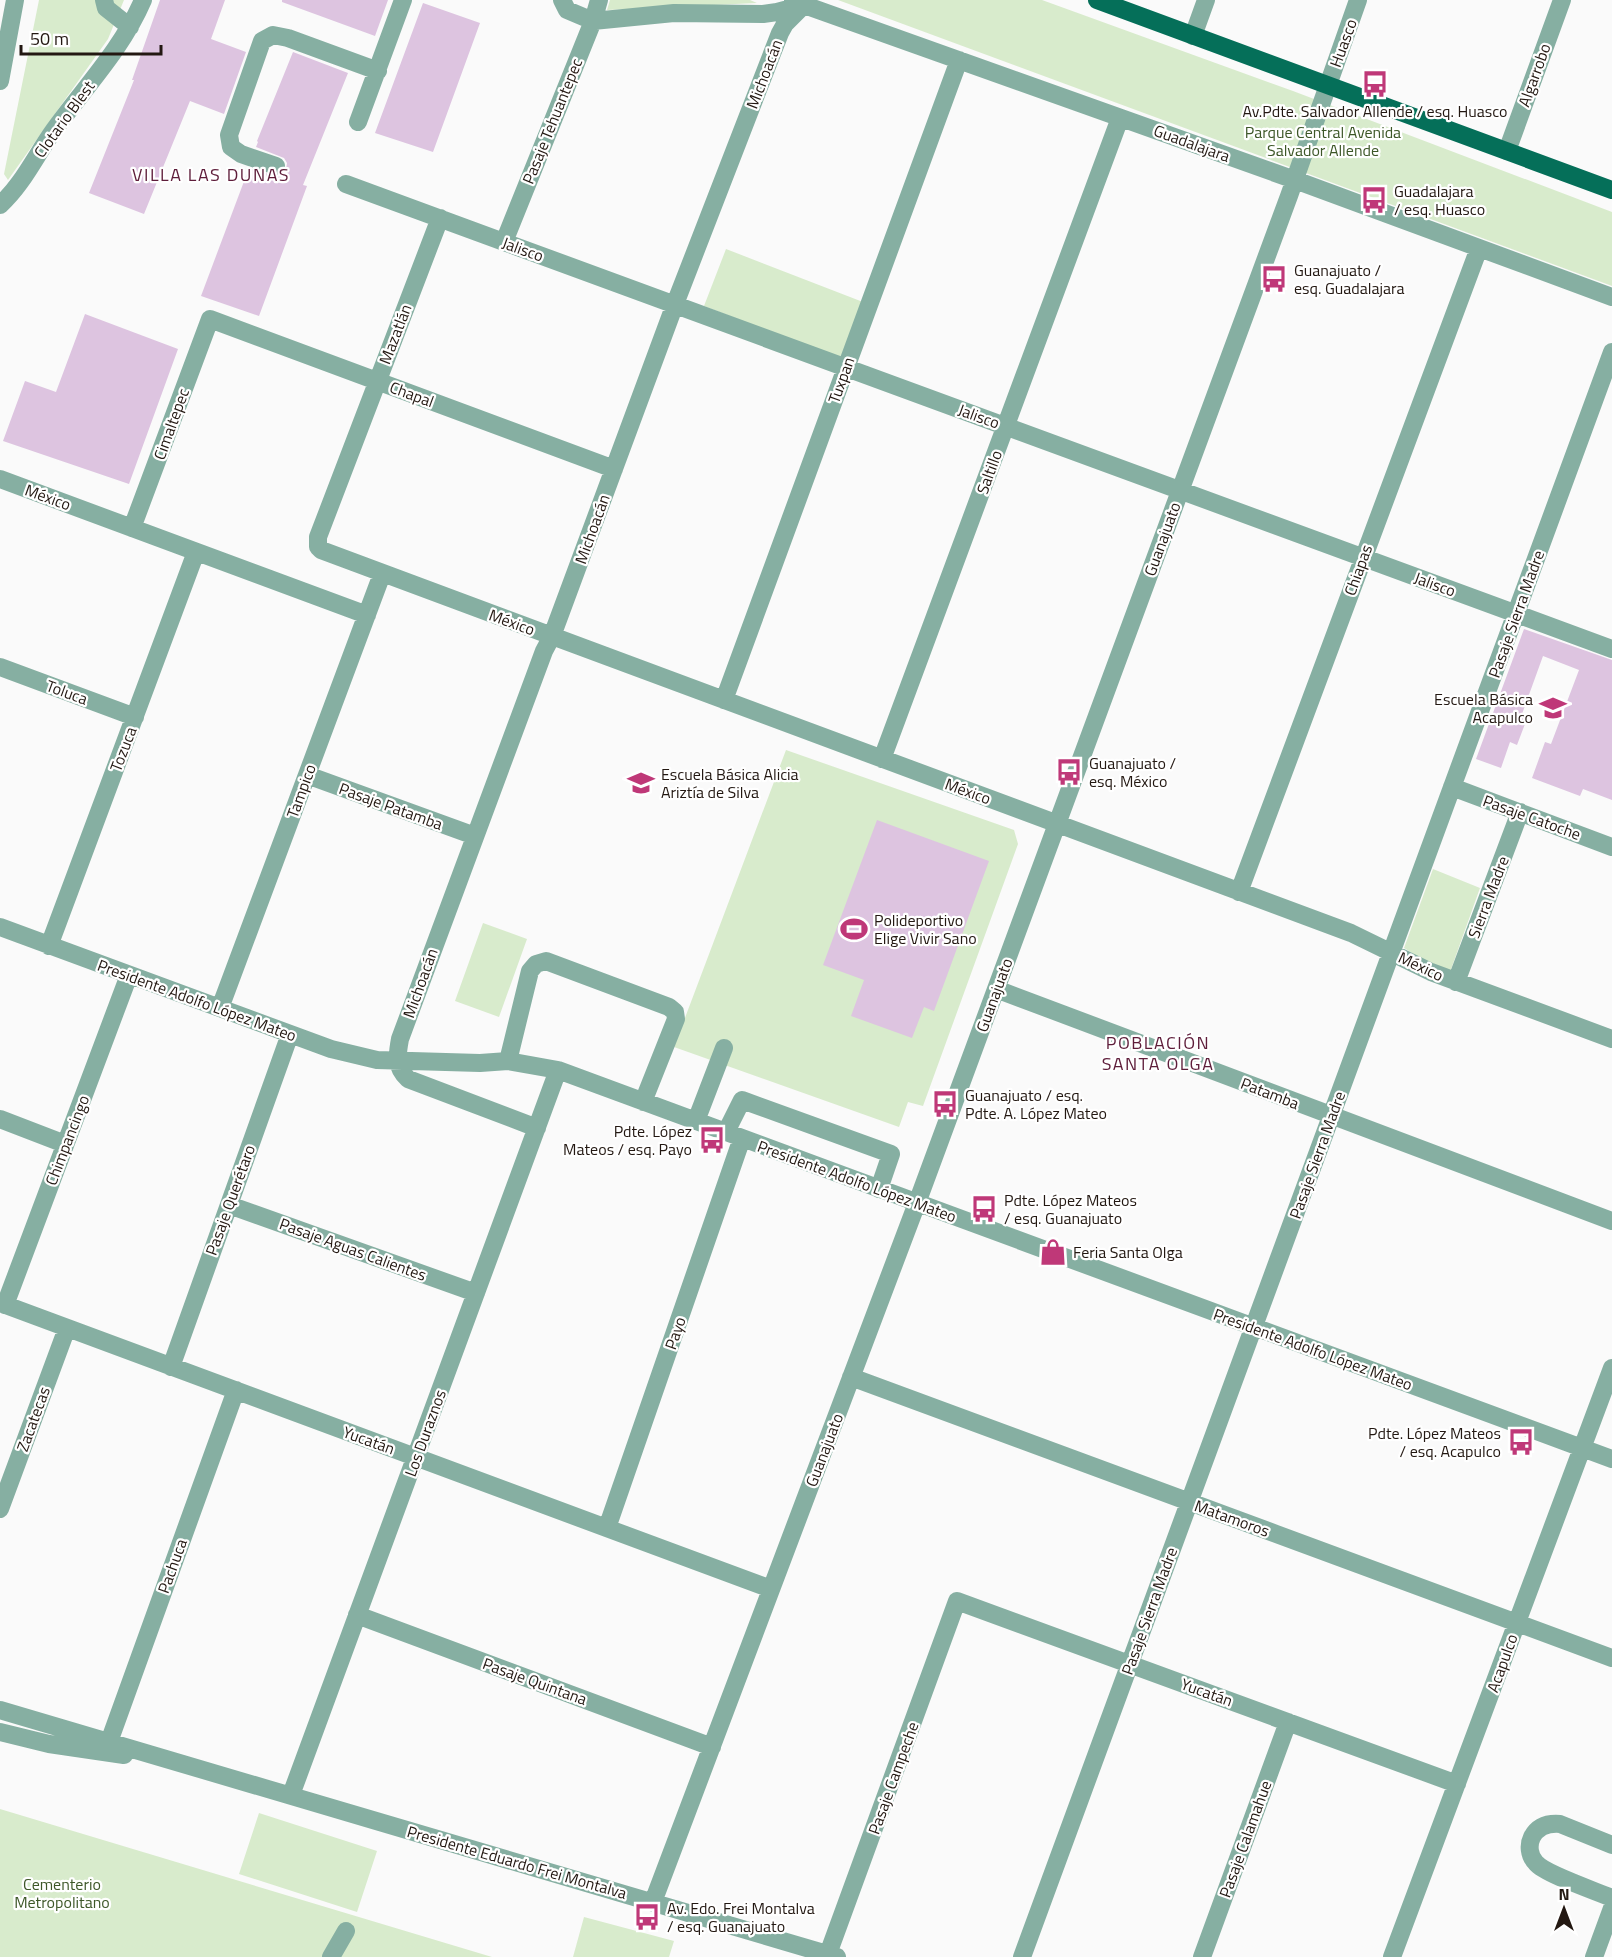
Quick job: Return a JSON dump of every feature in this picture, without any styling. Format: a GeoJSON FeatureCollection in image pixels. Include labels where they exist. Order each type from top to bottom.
{"type":"FeatureCollection","features":[{"type":"Feature","properties":{"kind":"main road"},"geometry":{"type":"LineString","coordinates":[[1097,0],[1612,190]]}},
{"type":"Feature","properties":{"kind":"street"},"geometry":{"type":"LineString","coordinates":[[0,81],[15,0]]}},
{"type":"Feature","properties":{"kind":"street"},"geometry":{"type":"LineString","coordinates":[[104,0],[106,8],[130,27]]}},
{"type":"Feature","properties":{"kind":"street","name":"Clotario Blest"},"geometry":{"type":"LineString","coordinates":[[0,206],[20,183],[53,132],[112,54],[130,27],[143,0]]}},
{"type":"Feature","properties":{"kind":"street"},"geometry":{"type":"LineString","coordinates":[[358,122],[403,0]]}},
{"type":"Feature","properties":{"kind":"street"},"geometry":{"type":"LineString","coordinates":[[562,0],[567,10],[593,21],[674,13],[763,14],[777,12],[798,2]]}},
{"type":"Feature","properties":{"kind":"street","name":"Pasaje Tehuantepec"},"geometry":{"type":"LineString","coordinates":[[504,242],[593,21],[599,0]]}},
{"type":"Feature","properties":{"kind":"street"},"geometry":{"type":"LineString","coordinates":[[1193,36],[1206,0]]}},
{"type":"Feature","properties":{"kind":"street","name":"Huasco"},"geometry":{"type":"LineString","coordinates":[[1328,86],[1358,0]]}},
{"type":"Feature","properties":{"kind":"street","name":"Algarrobo"},"geometry":{"type":"LineString","coordinates":[[1507,151],[1562,0]]}},
{"type":"Feature","properties":{"kind":"street","name":"Guadalajara"},"geometry":{"type":"LineString","coordinates":[[798,2],[1295,180],[1612,297]]}},
{"type":"Feature","properties":{"kind":"street","name":"Michoacán"},"geometry":{"type":"LineString","coordinates":[[397,1061],[404,1028],[675,304],[780,33],[798,2]]}},
{"type":"Feature","properties":{"kind":"street"},"geometry":{"type":"LineString","coordinates":[[276,166],[241,154],[231,147],[229,135],[262,41],[273,35],[288,38],[378,71]]}},
{"type":"Feature","properties":{"kind":"street","name":"Tuxpan"},"geometry":{"type":"LineString","coordinates":[[724,700],[960,60]]}},
{"type":"Feature","properties":{"kind":"street","name":"Guanajuato"},"geometry":{"type":"LineString","coordinates":[[653,1902],[917,1203],[1328,86]]}},
{"type":"Feature","properties":{"kind":"street","name":"Saltillo"},"geometry":{"type":"LineString","coordinates":[[882,759],[1120,118]]}},
{"type":"Feature","properties":{"kind":"street","name":"Jalisco"},"geometry":{"type":"LineString","coordinates":[[346,184],[1612,649]]}},
{"type":"Feature","properties":{"kind":"street","name":"Mazatlán"},"geometry":{"type":"LineString","coordinates":[[321,550],[318,547],[318,537],[440,218]]}},
{"type":"Feature","properties":{"kind":"street","name":"Chiapas"},"geometry":{"type":"LineString","coordinates":[[1239,892],[1479,248]]}},
{"type":"Feature","properties":{"kind":"street","name":"Chapal"},"geometry":{"type":"LineString","coordinates":[[210,319],[614,469]]}},
{"type":"Feature","properties":{"kind":"street","name":"Cimaltepec"},"geometry":{"type":"LineString","coordinates":[[132,528],[210,319]]}},
{"type":"Feature","properties":{"kind":"street","name":"Pasaje Sierra Madre"},"geometry":{"type":"LineString","coordinates":[[1022,1957],[1612,352]]}},
{"type":"Feature","properties":{"kind":"street","name":"México"},"geometry":{"type":"LineString","coordinates":[[0,479],[367,615]]}},
{"type":"Feature","properties":{"kind":"street","name":"México"},"geometry":{"type":"LineString","coordinates":[[321,550],[1352,933],[1456,982],[1612,1039]]}},
{"type":"Feature","properties":{"kind":"street","name":"Tozuca"},"geometry":{"type":"LineString","coordinates":[[49,946],[196,552]]}},
{"type":"Feature","properties":{"kind":"street","name":"Tampico"},"geometry":{"type":"LineString","coordinates":[[220,1008],[382,574]]}},
{"type":"Feature","properties":{"kind":"street","name":"Toluca"},"geometry":{"type":"LineString","coordinates":[[0,668],[135,717]]}},
{"type":"Feature","properties":{"kind":"street","name":"Pasaje Patamba"},"geometry":{"type":"LineString","coordinates":[[307,775],[475,836]]}},
{"type":"Feature","properties":{"kind":"street","name":"Pasaje Catoche"},"geometry":{"type":"LineString","coordinates":[[1452,787],[1612,847]]}},
{"type":"Feature","properties":{"kind":"street","name":"Sierra Madre"},"geometry":{"type":"LineString","coordinates":[[1456,982],[1520,812]]}},
{"type":"Feature","properties":{"kind":"street","name":"Presidente Adolfo López Mateo"},"geometry":{"type":"LineString","coordinates":[[0,927],[358,1057],[397,1061],[480,1063],[508,1061],[558,1070],[1612,1459]]}},
{"type":"Feature","properties":{"kind":"street"},"geometry":{"type":"LineString","coordinates":[[508,1061],[530,971],[536,964],[546,961],[669,1007],[675,1012],[676,1019],[643,1102]]}},
{"type":"Feature","properties":{"kind":"street","name":"Chimpancingo"},"geometry":{"type":"LineString","coordinates":[[2,1304],[129,975]]}},
{"type":"Feature","properties":{"kind":"street","name":"Patamba"},"geometry":{"type":"LineString","coordinates":[[996,989],[1612,1221]]}},
{"type":"Feature","properties":{"kind":"street","name":"Pasaje Querétaro"},"geometry":{"type":"LineString","coordinates":[[171,1366],[290,1034]]}},
{"type":"Feature","properties":{"kind":"street"},"geometry":{"type":"LineString","coordinates":[[696,1121],[724,1048]]}},
{"type":"Feature","properties":{"kind":"street"},"geometry":{"type":"LineString","coordinates":[[397,1061],[399,1068],[408,1079],[537,1128]]}},
{"type":"Feature","properties":{"kind":"street","name":"Los Duraznos"},"geometry":{"type":"LineString","coordinates":[[291,1795],[558,1070]]}},
{"type":"Feature","properties":{"kind":"street","name":"Payo"},"geometry":{"type":"LineString","coordinates":[[607,1528],[734,1135],[742,1100],[891,1154],[879,1189]]}},
{"type":"Feature","properties":{"kind":"street"},"geometry":{"type":"LineString","coordinates":[[0,1119],[65,1144]]}},
{"type":"Feature","properties":{"kind":"street","name":"Pasaje Aguas Calientes"},"geometry":{"type":"LineString","coordinates":[[229,1205],[476,1293]]}},
{"type":"Feature","properties":{"kind":"street","name":"Yucatán"},"geometry":{"type":"LineString","coordinates":[[2,1304],[771,1589]]}},
{"type":"Feature","properties":{"kind":"street","name":"Zacatecas"},"geometry":{"type":"LineString","coordinates":[[0,1509],[4,1488],[67,1328]]}},
{"type":"Feature","properties":{"kind":"street","name":"Acapulco"},"geometry":{"type":"LineString","coordinates":[[1392,1957],[1612,1368]]}},
{"type":"Feature","properties":{"kind":"street","name":"Matamoros"},"geometry":{"type":"LineString","coordinates":[[851,1377],[1612,1658]]}},
{"type":"Feature","properties":{"kind":"street","name":"Pachuca"},"geometry":{"type":"LineString","coordinates":[[109,1742],[236,1390]]}},
{"type":"Feature","properties":{"kind":"street","name":"Yucatán"},"geometry":{"type":"LineString","coordinates":[[957,1601],[1457,1784]]}},
{"type":"Feature","properties":{"kind":"street","name":"Pasaje Campeche"},"geometry":{"type":"LineString","coordinates":[[833,1956],[957,1601]]}},
{"type":"Feature","properties":{"kind":"street","name":"Pasaje Quintana"},"geometry":{"type":"LineString","coordinates":[[357,1616],[712,1747]]}},
{"type":"Feature","properties":{"kind":"street","name":"Presidente Eduardo Frei Montalva"},"geometry":{"type":"LineString","coordinates":[[0,1710],[833,1956]]}},
{"type":"Feature","properties":{"kind":"street","name":"Pasaje Calamahue"},"geometry":{"type":"LineString","coordinates":[[1202,1957],[1288,1722]]}},
{"type":"Feature","properties":{"kind":"street","name":"Presidente Eduardo Frei Montalva"},"geometry":{"type":"LineString","coordinates":[[0,1732],[49,1744],[196,1767]]}},
{"type":"Feature","properties":{"kind":"street"},"geometry":{"type":"LineString","coordinates":[[1612,1845],[1560,1824],[1552,1823],[1538,1829],[1533,1835],[1530,1850],[1532,1858],[1543,1869],[1612,1898]]}},
{"type":"Feature","properties":{"kind":"street"},"geometry":{"type":"LineString","coordinates":[[1594,1957],[1612,1908]]}},
{"type":"Feature","properties":{"kind":"street"},"geometry":{"type":"LineString","coordinates":[[331,1957],[346,1931]]}},
{"type":"Feature","properties":{"kind":"green space"},"geometry":{"type":"Polygon","coordinates":[[[39,0],[124,0],[108,39],[8,180],[4,174],[39,0]]]}},
{"type":"Feature","properties":{"kind":"green space"},"geometry":{"type":"Polygon","coordinates":[[[610,0],[750,0],[757,3],[607,10],[610,0]]]}},
{"type":"Feature","properties":{"kind":"green space","name":"Parque Central Avenida Salvador Allende"},"geometry":{"type":"Polygon","coordinates":[[[838,0],[1042,0],[1293,91],[1612,212],[1612,286],[838,0]]]}},
{"type":"Feature","properties":{"kind":"green space"},"geometry":{"type":"Polygon","coordinates":[[[726,249],[863,302],[841,359],[704,306],[726,249]]]}},
{"type":"Feature","properties":{"kind":"green space","name":"Polideportivo Elige Vivir Sano"},"geometry":{"type":"Polygon","coordinates":[[[786,750],[1014,830],[1018,844],[923,1106],[908,1102],[899,1127],[674,1047],[786,750]]]}},
{"type":"Feature","properties":{"kind":"green space"},"geometry":{"type":"Polygon","coordinates":[[[1433,869],[1480,888],[1450,972],[1433,966],[1404,948],[1433,869]]]}},
{"type":"Feature","properties":{"kind":"green space"},"geometry":{"type":"Polygon","coordinates":[[[483,923],[527,939],[499,1017],[455,1001],[483,923]]]}},
{"type":"Feature","properties":{"kind":"green space","name":"Cementerio Metropolitano"},"geometry":{"type":"Polygon","coordinates":[[[0,1809],[492,1957],[0,1957],[0,1809]]]}},
{"type":"Feature","properties":{"kind":"green space"},"geometry":{"type":"Polygon","coordinates":[[[259,1813],[377,1851],[357,1912],[239,1874],[259,1813]]]}},
{"type":"Feature","properties":{"kind":"green space"},"geometry":{"type":"Polygon","coordinates":[[[584,1917],[674,1941],[669,1957],[573,1957],[584,1917]]]}},
{"type":"Feature","properties":{"kind":"building"},"geometry":{"type":"Polygon","coordinates":[[[160,0],[225,0],[211,39],[246,52],[224,114],[190,101],[144,214],[89,193],[134,80],[132,80],[160,0]]]}},
{"type":"Feature","properties":{"kind":"building"},"geometry":{"type":"Polygon","coordinates":[[[282,0],[388,0],[375,36],[282,2],[282,0]]]}},
{"type":"Feature","properties":{"kind":"building"},"geometry":{"type":"Polygon","coordinates":[[[423,3],[480,23],[433,152],[375,133],[423,3]]]}},
{"type":"Feature","properties":{"kind":"building"},"geometry":{"type":"Polygon","coordinates":[[[293,52],[348,73],[303,185],[307,186],[259,316],[201,296],[249,168],[278,177],[286,170],[287,163],[284,158],[256,147],[293,52]]]}},
{"type":"Feature","properties":{"kind":"building"},"geometry":{"type":"Polygon","coordinates":[[[85,314],[178,349],[129,484],[3,441],[25,381],[56,392],[85,314]]]}},
{"type":"Feature","properties":{"kind":"building","name":"Escuela Básica Acapulco"},"geometry":{"type":"Polygon","coordinates":[[[1524,629],[1612,660],[1612,800],[1583,789],[1580,796],[1532,778],[1545,742],[1551,744],[1579,670],[1543,656],[1522,714],[1528,716],[1517,745],[1510,742],[1501,768],[1476,759],[1524,629]]]}},
{"type":"Feature","properties":{"kind":"building"},"geometry":{"type":"Polygon","coordinates":[[[877,820],[989,861],[934,1011],[924,1007],[912,1038],[851,1016],[864,980],[823,965],[877,820]]]}},
{"type":"Feature","properties":{"kind":"place","name":"Av.Pdte. Salvador Allende / esq. Huasco"},"geometry":{"type":"Point","coordinates":[1375,84]}},
{"type":"Feature","properties":{"kind":"place","name":"Guadalajara / esq. Huasco"},"geometry":{"type":"Point","coordinates":[1374,200]}},
{"type":"Feature","properties":{"kind":"place","name":"Guanajuato / esq. Guadalajara"},"geometry":{"type":"Point","coordinates":[1274,279]}},
{"type":"Feature","properties":{"kind":"place","name":"Escuela Básica Acapulco"},"geometry":{"type":"Point","coordinates":[1553,708]}},
{"type":"Feature","properties":{"kind":"place","name":"Guanajuato / esq. México"},"geometry":{"type":"Point","coordinates":[1069,772]}},
{"type":"Feature","properties":{"kind":"place","name":"Escuela Básica Alicia Ariztía de Silva"},"geometry":{"type":"Point","coordinates":[641,783]}},
{"type":"Feature","properties":{"kind":"place","name":"Polideportivo Elige Vivir Sano"},"geometry":{"type":"Point","coordinates":[854,929]}},
{"type":"Feature","properties":{"kind":"place","name":"Guanajuato / esq. Pdte. A. López Mateo"},"geometry":{"type":"Point","coordinates":[945,1104]}},
{"type":"Feature","properties":{"kind":"place","name":"Pdte. López Mateos / esq. Payo"},"geometry":{"type":"Point","coordinates":[712,1140]}},
{"type":"Feature","properties":{"kind":"place","name":"Pdte. López Mateos / esq. Guanajuato"},"geometry":{"type":"Point","coordinates":[984,1209]}},
{"type":"Feature","properties":{"kind":"place","name":"Feria Santa Olga"},"geometry":{"type":"Point","coordinates":[1053,1252]}},
{"type":"Feature","properties":{"kind":"place","name":"Pdte. López Mateos / esq. Acapulco"},"geometry":{"type":"Point","coordinates":[1521,1442]}},
{"type":"Feature","properties":{"kind":"place","name":"Av. Edo. Frei Montalva / esq. Guanajuato"},"geometry":{"type":"Point","coordinates":[647,1917]}},
{"type":"Feature","properties":{"kind":"district","name":"VILLA LAS DUNAS"},"geometry":{"type":"Point","coordinates":[211,174]}},
{"type":"Feature","properties":{"kind":"district","name":"POBLACIÓN SANTA OLGA"},"geometry":{"type":"Point","coordinates":[1158,1052]}}]}
